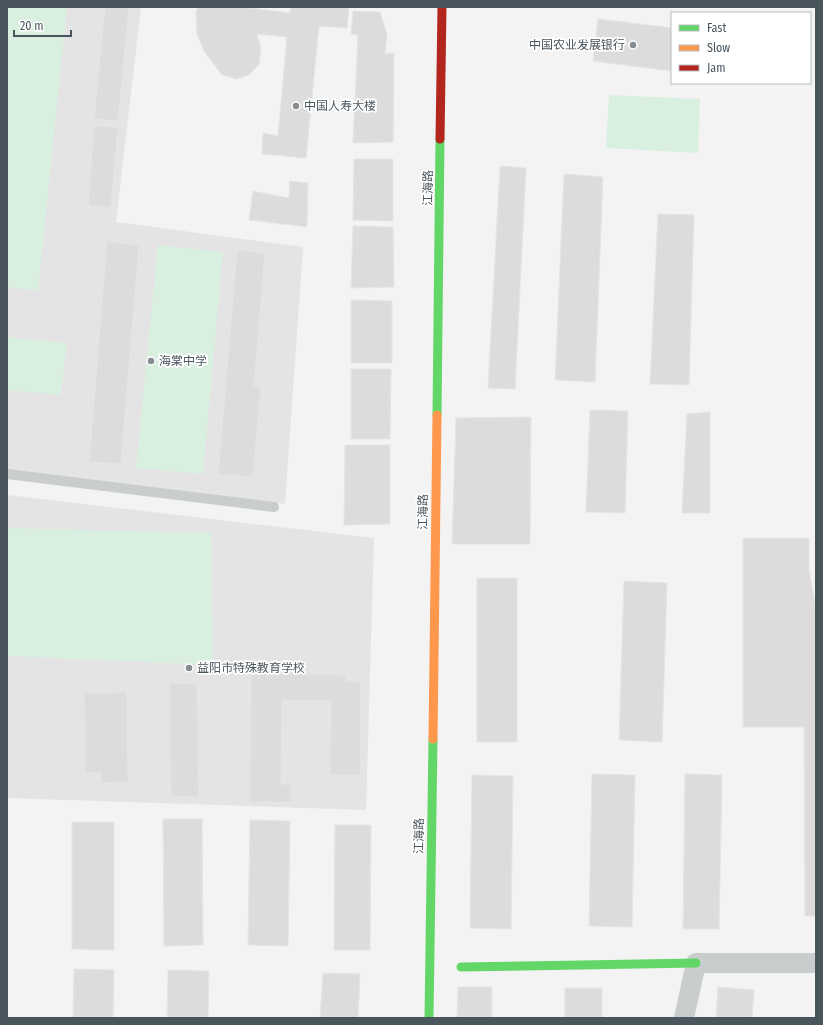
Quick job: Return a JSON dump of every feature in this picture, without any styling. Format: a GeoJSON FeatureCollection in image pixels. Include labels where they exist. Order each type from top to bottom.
{"type":"FeatureCollection","features":[{"type":"Feature","properties":{"kind":"street","name":"江海路"},"geometry":{"type":"LineString","coordinates":[[429,1018],[442,7]]}},
{"type":"Feature","properties":{"kind":"street"},"geometry":{"type":"LineString","coordinates":[[461,967],[816,962]]}},
{"type":"Feature","properties":{"kind":"street"},"geometry":{"type":"LineString","coordinates":[[684,1018],[696,963]]}},
{"type":"Feature","properties":{"kind":"lane"},"geometry":{"type":"LineString","coordinates":[[7,474],[274,507]]}},
{"type":"Feature","properties":{"kind":"shaded area","name":"海棠中学"},"geometry":{"type":"Polygon","coordinates":[[[7,7],[141,7],[116,222],[303,247],[285,504],[7,475],[7,7]]]}},
{"type":"Feature","properties":{"kind":"shaded area","name":"益阳市特殊教育学校"},"geometry":{"type":"Polygon","coordinates":[[[7,495],[374,538],[366,810],[7,798],[7,495]]]}},
{"type":"Feature","properties":{"kind":"green space"},"geometry":{"type":"Polygon","coordinates":[[[7,7],[67,7],[38,291],[7,287],[7,7]]]}},
{"type":"Feature","properties":{"kind":"green space"},"geometry":{"type":"Polygon","coordinates":[[[609,95],[700,99],[698,153],[606,148],[609,95]]]}},
{"type":"Feature","properties":{"kind":"green space"},"geometry":{"type":"Polygon","coordinates":[[[158,245],[223,252],[203,474],[136,468],[158,245]]]}},
{"type":"Feature","properties":{"kind":"green space"},"geometry":{"type":"Polygon","coordinates":[[[7,337],[67,343],[61,395],[7,390],[7,337]]]}},
{"type":"Feature","properties":{"kind":"green space"},"geometry":{"type":"Polygon","coordinates":[[[7,528],[211,533],[213,665],[7,656],[7,528]]]}},
{"type":"Feature","properties":{"kind":"building"},"geometry":{"type":"Polygon","coordinates":[[[105,7],[129,7],[118,121],[94,119],[105,7]]]}},
{"type":"Feature","properties":{"kind":"building","name":"中国人寿大楼"},"geometry":{"type":"Polygon","coordinates":[[[199,7],[243,7],[290,13],[291,7],[349,7],[347,28],[319,26],[306,158],[262,154],[263,133],[278,136],[287,37],[257,34],[261,48],[259,64],[249,75],[237,79],[222,75],[204,51],[197,34],[196,12],[199,7]]]}},
{"type":"Feature","properties":{"kind":"building"},"geometry":{"type":"Polygon","coordinates":[[[353,11],[380,12],[387,34],[385,54],[394,53],[393,142],[353,143],[358,35],[351,34],[353,11]]]}},
{"type":"Feature","properties":{"kind":"building","name":"中国农业发展银行"},"geometry":{"type":"Polygon","coordinates":[[[598,19],[671,28],[671,71],[593,61],[598,19]]]}},
{"type":"Feature","properties":{"kind":"building"},"geometry":{"type":"Polygon","coordinates":[[[94,126],[118,127],[111,207],[88,205],[94,126]]]}},
{"type":"Feature","properties":{"kind":"building"},"geometry":{"type":"Polygon","coordinates":[[[354,159],[393,159],[393,221],[353,220],[354,159]]]}},
{"type":"Feature","properties":{"kind":"building"},"geometry":{"type":"Polygon","coordinates":[[[500,166],[526,168],[515,389],[488,388],[500,166]]]}},
{"type":"Feature","properties":{"kind":"building"},"geometry":{"type":"Polygon","coordinates":[[[564,174],[603,177],[595,382],[555,380],[564,174]]]}},
{"type":"Feature","properties":{"kind":"building"},"geometry":{"type":"Polygon","coordinates":[[[290,181],[308,183],[307,227],[249,220],[253,191],[289,198],[290,181]]]}},
{"type":"Feature","properties":{"kind":"building"},"geometry":{"type":"Polygon","coordinates":[[[658,214],[694,215],[689,385],[650,384],[658,214]]]}},
{"type":"Feature","properties":{"kind":"building"},"geometry":{"type":"Polygon","coordinates":[[[353,226],[393,227],[394,287],[351,288],[353,226]]]}},
{"type":"Feature","properties":{"kind":"building"},"geometry":{"type":"Polygon","coordinates":[[[107,242],[139,245],[121,464],[89,462],[107,242]]]}},
{"type":"Feature","properties":{"kind":"building"},"geometry":{"type":"Polygon","coordinates":[[[237,250],[265,253],[254,386],[261,386],[253,477],[218,474],[237,250]]]}},
{"type":"Feature","properties":{"kind":"building"},"geometry":{"type":"Polygon","coordinates":[[[351,300],[392,301],[392,363],[351,363],[351,300]]]}},
{"type":"Feature","properties":{"kind":"building"},"geometry":{"type":"Polygon","coordinates":[[[351,369],[391,369],[390,439],[351,439],[351,369]]]}},
{"type":"Feature","properties":{"kind":"building"},"geometry":{"type":"Polygon","coordinates":[[[590,410],[628,411],[625,513],[586,512],[590,410]]]}},
{"type":"Feature","properties":{"kind":"building"},"geometry":{"type":"Polygon","coordinates":[[[710,412],[710,513],[682,513],[687,414],[710,412]]]}},
{"type":"Feature","properties":{"kind":"building"},"geometry":{"type":"Polygon","coordinates":[[[531,417],[530,544],[452,544],[456,418],[531,417]]]}},
{"type":"Feature","properties":{"kind":"building"},"geometry":{"type":"Polygon","coordinates":[[[345,445],[390,445],[390,524],[344,525],[345,445]]]}},
{"type":"Feature","properties":{"kind":"building"},"geometry":{"type":"Polygon","coordinates":[[[743,538],[809,538],[809,571],[816,609],[816,916],[805,916],[804,727],[743,727],[743,538]]]}},
{"type":"Feature","properties":{"kind":"building"},"geometry":{"type":"Polygon","coordinates":[[[477,578],[517,578],[517,742],[477,742],[477,578]]]}},
{"type":"Feature","properties":{"kind":"building"},"geometry":{"type":"Polygon","coordinates":[[[624,581],[667,583],[662,742],[619,740],[624,581]]]}},
{"type":"Feature","properties":{"kind":"building"},"geometry":{"type":"Polygon","coordinates":[[[251,673],[346,675],[346,681],[361,682],[360,775],[330,775],[331,700],[282,700],[281,784],[291,784],[291,802],[250,802],[251,673]]]}},
{"type":"Feature","properties":{"kind":"building"},"geometry":{"type":"Polygon","coordinates":[[[169,683],[197,683],[199,797],[171,797],[169,683]]]}},
{"type":"Feature","properties":{"kind":"building"},"geometry":{"type":"Polygon","coordinates":[[[127,692],[128,782],[101,783],[101,773],[85,773],[84,693],[127,692]]]}},
{"type":"Feature","properties":{"kind":"building"},"geometry":{"type":"Polygon","coordinates":[[[592,774],[635,775],[632,927],[589,926],[592,774]]]}},
{"type":"Feature","properties":{"kind":"building"},"geometry":{"type":"Polygon","coordinates":[[[685,774],[722,775],[719,929],[683,929],[685,774]]]}},
{"type":"Feature","properties":{"kind":"building"},"geometry":{"type":"Polygon","coordinates":[[[472,775],[513,776],[511,929],[470,928],[472,775]]]}},
{"type":"Feature","properties":{"kind":"building"},"geometry":{"type":"Polygon","coordinates":[[[163,819],[202,819],[203,945],[164,946],[163,819]]]}},
{"type":"Feature","properties":{"kind":"building"},"geometry":{"type":"Polygon","coordinates":[[[250,820],[290,821],[288,946],[248,945],[250,820]]]}},
{"type":"Feature","properties":{"kind":"building"},"geometry":{"type":"Polygon","coordinates":[[[72,822],[114,822],[114,950],[72,949],[72,822]]]}},
{"type":"Feature","properties":{"kind":"building"},"geometry":{"type":"Polygon","coordinates":[[[335,825],[371,825],[370,950],[334,950],[335,825]]]}},
{"type":"Feature","properties":{"kind":"building"},"geometry":{"type":"Polygon","coordinates":[[[74,969],[114,970],[113,1018],[73,1018],[74,969]]]}},
{"type":"Feature","properties":{"kind":"building"},"geometry":{"type":"Polygon","coordinates":[[[168,970],[209,971],[208,1018],[167,1018],[168,970]]]}},
{"type":"Feature","properties":{"kind":"building"},"geometry":{"type":"Polygon","coordinates":[[[323,973],[360,974],[358,1018],[320,1018],[323,973]]]}},
{"type":"Feature","properties":{"kind":"building"},"geometry":{"type":"Polygon","coordinates":[[[458,987],[492,987],[492,1018],[457,1018],[458,987]]]}},
{"type":"Feature","properties":{"kind":"building"},"geometry":{"type":"Polygon","coordinates":[[[718,987],[754,990],[752,1018],[716,1018],[718,987]]]}},
{"type":"Feature","properties":{"kind":"building"},"geometry":{"type":"Polygon","coordinates":[[[565,988],[602,988],[602,1018],[565,1018],[565,988]]]}},
{"type":"Feature","properties":{"kind":"traffic: fast"},"geometry":{"type":"LineString","coordinates":[[437,415],[440,139]]}},
{"type":"Feature","properties":{"kind":"traffic: fast"},"geometry":{"type":"LineString","coordinates":[[429,1018],[433,739]]}},
{"type":"Feature","properties":{"kind":"traffic: fast"},"geometry":{"type":"LineString","coordinates":[[461,967],[696,963]]}},
{"type":"Feature","properties":{"kind":"traffic: slow"},"geometry":{"type":"LineString","coordinates":[[433,739],[437,415]]}},
{"type":"Feature","properties":{"kind":"traffic: jam"},"geometry":{"type":"LineString","coordinates":[[440,139],[442,7]]}},
{"type":"Feature","properties":{"kind":"place","name":"中国农业发展银行"},"geometry":{"type":"Point","coordinates":[633,45]}},
{"type":"Feature","properties":{"kind":"place","name":"中国人寿大楼"},"geometry":{"type":"Point","coordinates":[296,106]}},
{"type":"Feature","properties":{"kind":"place","name":"海棠中学"},"geometry":{"type":"Point","coordinates":[151,361]}},
{"type":"Feature","properties":{"kind":"place","name":"益阳市特殊教育学校"},"geometry":{"type":"Point","coordinates":[189,668]}}]}
